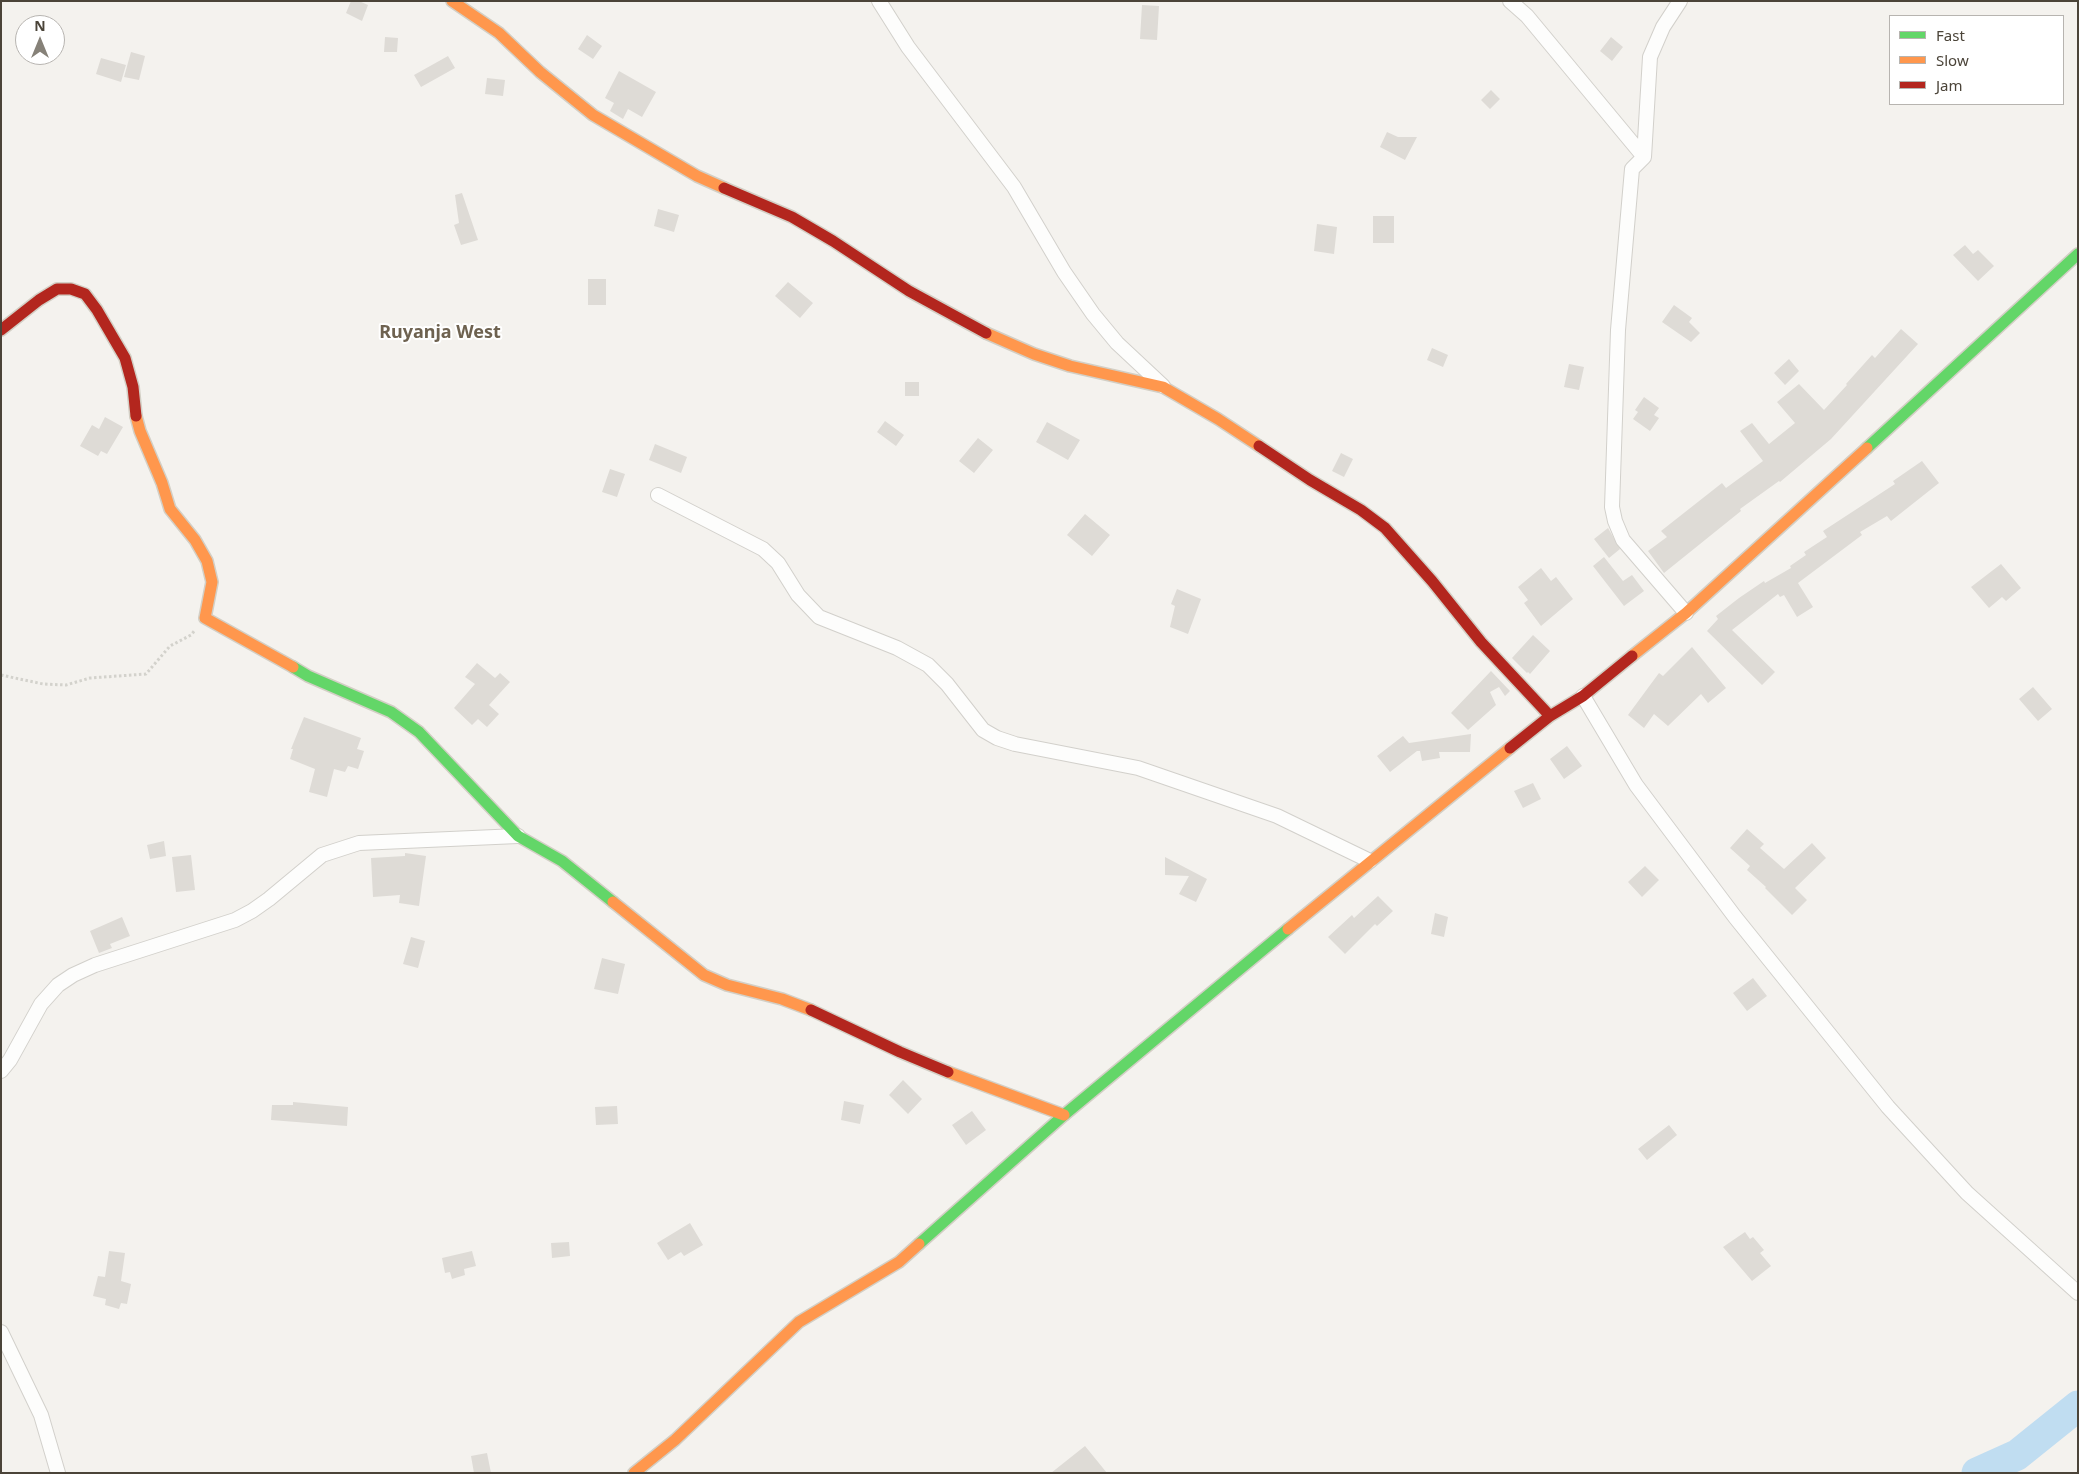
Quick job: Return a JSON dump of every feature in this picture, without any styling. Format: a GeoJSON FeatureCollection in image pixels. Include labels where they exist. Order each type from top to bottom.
{"type":"FeatureCollection","features":[{"type":"Feature","properties":{"kind":"street"},"geometry":{"type":"LineString","coordinates":[[452,1],[499,34],[540,72],[593,115],[697,176],[792,217],[833,241],[909,291],[989,334],[1034,354],[1070,366],[1163,387]]}},
{"type":"Feature","properties":{"kind":"street"},"geometry":{"type":"LineString","coordinates":[[879,1],[908,47],[1014,187],[1064,272],[1093,314],[1117,343],[1163,387],[1218,419],[1310,480],[1360,510],[1384,528],[1432,581],[1482,642],[1550,716]]}},
{"type":"Feature","properties":{"kind":"street"},"geometry":{"type":"LineString","coordinates":[[1510,1],[1528,16],[1644,157]]}},
{"type":"Feature","properties":{"kind":"street"},"geometry":{"type":"LineString","coordinates":[[1680,1],[1663,27],[1650,57],[1644,157],[1632,169],[1618,330],[1612,507],[1615,521],[1623,540],[1686,613]]}},
{"type":"Feature","properties":{"kind":"street"},"geometry":{"type":"LineString","coordinates":[[634,1473],[675,1440],[799,1322],[900,1262],[1064,1115],[1370,861],[1550,716],[1583,696],[1686,613],[2078,254]]}},
{"type":"Feature","properties":{"kind":"street"},"geometry":{"type":"LineString","coordinates":[[1,330],[38,300],[57,289],[71,289],[85,294],[97,310],[125,358],[133,387],[140,431],[162,483],[170,509],[195,540],[207,561],[212,582],[205,618],[308,676],[391,712],[419,732],[518,836],[562,861],[704,975],[727,985],[782,999],[821,1013],[900,1052],[976,1083],[1064,1115]]}},
{"type":"Feature","properties":{"kind":"street"},"geometry":{"type":"LineString","coordinates":[[658,495],[763,549],[778,562],[798,595],[819,618],[897,648],[928,666],[947,684],[982,730],[997,738],[1015,744],[1138,768],[1278,816],[1370,861]]}},
{"type":"Feature","properties":{"kind":"street"},"geometry":{"type":"LineString","coordinates":[[1583,696],[1636,784],[1653,808],[1735,917],[1888,1107],[1967,1194],[2078,1293]]}},
{"type":"Feature","properties":{"kind":"street"},"geometry":{"type":"LineString","coordinates":[[1,1071],[10,1060],[40,1004],[58,985],[73,975],[95,965],[235,920],[269,899],[322,855],[359,844],[518,836]]}},
{"type":"Feature","properties":{"kind":"street"},"geometry":{"type":"LineString","coordinates":[[1,1332],[41,1415],[58,1473]]}},
{"type":"Feature","properties":{"kind":"path"},"geometry":{"type":"LineString","coordinates":[[1,675],[43,684],[66,685],[90,678],[146,674],[170,646],[191,635],[205,618]]}},
{"type":"Feature","properties":{"kind":"building"},"geometry":{"type":"Polygon","coordinates":[[[351,1],[359,1],[368,5],[362,21],[346,13],[351,1]]]}},
{"type":"Feature","properties":{"kind":"building"},"geometry":{"type":"Polygon","coordinates":[[[1142,5],[1159,6],[1157,40],[1140,39],[1142,5]]]}},
{"type":"Feature","properties":{"kind":"building"},"geometry":{"type":"Polygon","coordinates":[[[587,35],[602,46],[593,59],[578,49],[587,35]]]}},
{"type":"Feature","properties":{"kind":"building"},"geometry":{"type":"Polygon","coordinates":[[[385,37],[398,38],[397,52],[384,52],[385,37]]]}},
{"type":"Feature","properties":{"kind":"building"},"geometry":{"type":"Polygon","coordinates":[[[1611,37],[1623,47],[1612,61],[1600,51],[1611,37]]]}},
{"type":"Feature","properties":{"kind":"building"},"geometry":{"type":"Polygon","coordinates":[[[131,52],[145,56],[139,80],[124,77],[131,52]]]}},
{"type":"Feature","properties":{"kind":"building"},"geometry":{"type":"Polygon","coordinates":[[[448,56],[455,68],[421,87],[414,75],[448,56]]]}},
{"type":"Feature","properties":{"kind":"building"},"geometry":{"type":"Polygon","coordinates":[[[101,58],[126,65],[121,82],[96,74],[101,58]]]}},
{"type":"Feature","properties":{"kind":"building"},"geometry":{"type":"Polygon","coordinates":[[[619,71],[656,92],[642,117],[628,109],[623,119],[610,111],[614,103],[605,98],[619,71]]]}},
{"type":"Feature","properties":{"kind":"building"},"geometry":{"type":"Polygon","coordinates":[[[487,78],[505,80],[503,96],[485,94],[487,78]]]}},
{"type":"Feature","properties":{"kind":"building"},"geometry":{"type":"Polygon","coordinates":[[[1491,90],[1500,99],[1490,109],[1481,100],[1491,90]]]}},
{"type":"Feature","properties":{"kind":"building"},"geometry":{"type":"Polygon","coordinates":[[[1387,132],[1398,137],[1417,137],[1405,160],[1380,147],[1387,132]]]}},
{"type":"Feature","properties":{"kind":"building"},"geometry":{"type":"Polygon","coordinates":[[[462,193],[478,240],[461,245],[454,225],[459,223],[455,195],[462,193]]]}},
{"type":"Feature","properties":{"kind":"building"},"geometry":{"type":"Polygon","coordinates":[[[658,209],[679,215],[674,232],[654,226],[658,209]]]}},
{"type":"Feature","properties":{"kind":"building"},"geometry":{"type":"Polygon","coordinates":[[[1373,216],[1394,216],[1394,243],[1373,243],[1373,216]]]}},
{"type":"Feature","properties":{"kind":"building"},"geometry":{"type":"Polygon","coordinates":[[[1317,224],[1337,227],[1334,254],[1314,251],[1317,224]]]}},
{"type":"Feature","properties":{"kind":"building"},"geometry":{"type":"Polygon","coordinates":[[[1965,245],[1973,254],[1978,250],[1994,266],[1978,281],[1953,255],[1965,245]]]}},
{"type":"Feature","properties":{"kind":"building"},"geometry":{"type":"Polygon","coordinates":[[[588,279],[606,279],[606,305],[588,305],[588,279]]]}},
{"type":"Feature","properties":{"kind":"building"},"geometry":{"type":"Polygon","coordinates":[[[788,282],[813,303],[800,318],[775,296],[788,282]]]}},
{"type":"Feature","properties":{"kind":"building"},"geometry":{"type":"Polygon","coordinates":[[[1674,305],[1692,318],[1689,322],[1700,333],[1691,342],[1662,322],[1674,305]]]}},
{"type":"Feature","properties":{"kind":"building"},"geometry":{"type":"Polygon","coordinates":[[[1901,329],[1918,344],[1831,439],[1780,482],[1740,509],[1741,511],[1664,573],[1648,551],[1667,537],[1661,531],[1722,483],[1726,488],[1763,461],[1740,431],[1752,423],[1769,444],[1795,423],[1777,402],[1799,384],[1824,410],[1872,355],[1875,358],[1901,329]]]}},
{"type":"Feature","properties":{"kind":"building"},"geometry":{"type":"Polygon","coordinates":[[[1432,348],[1448,355],[1443,367],[1427,360],[1432,348]]]}},
{"type":"Feature","properties":{"kind":"building"},"geometry":{"type":"Polygon","coordinates":[[[1789,359],[1799,371],[1785,385],[1774,373],[1789,359]]]}},
{"type":"Feature","properties":{"kind":"building"},"geometry":{"type":"Polygon","coordinates":[[[1569,364],[1584,367],[1579,390],[1564,387],[1569,364]]]}},
{"type":"Feature","properties":{"kind":"building"},"geometry":{"type":"Polygon","coordinates":[[[905,382],[919,382],[919,396],[905,396],[905,382]]]}},
{"type":"Feature","properties":{"kind":"building"},"geometry":{"type":"Polygon","coordinates":[[[1644,397],[1659,408],[1654,415],[1659,418],[1650,431],[1633,419],[1638,412],[1635,410],[1644,397]]]}},
{"type":"Feature","properties":{"kind":"building"},"geometry":{"type":"Polygon","coordinates":[[[105,417],[123,427],[107,454],[101,451],[98,456],[80,446],[92,425],[99,429],[105,417]]]}},
{"type":"Feature","properties":{"kind":"building"},"geometry":{"type":"Polygon","coordinates":[[[885,421],[904,435],[896,446],[877,432],[885,421]]]}},
{"type":"Feature","properties":{"kind":"building"},"geometry":{"type":"Polygon","coordinates":[[[1047,422],[1080,440],[1068,460],[1036,442],[1047,422]]]}},
{"type":"Feature","properties":{"kind":"building"},"geometry":{"type":"Polygon","coordinates":[[[978,438],[993,450],[974,473],[959,461],[978,438]]]}},
{"type":"Feature","properties":{"kind":"building"},"geometry":{"type":"Polygon","coordinates":[[[655,444],[687,457],[681,473],[649,460],[655,444]]]}},
{"type":"Feature","properties":{"kind":"building"},"geometry":{"type":"Polygon","coordinates":[[[1341,453],[1353,459],[1344,477],[1332,471],[1341,453]]]}},
{"type":"Feature","properties":{"kind":"building"},"geometry":{"type":"Polygon","coordinates":[[[1922,461],[1939,483],[1891,521],[1887,516],[1860,532],[1862,535],[1798,583],[1813,607],[1797,617],[1784,595],[1780,597],[1778,594],[1732,630],[1775,672],[1762,685],[1707,631],[1718,619],[1716,616],[1764,581],[1765,583],[1791,568],[1790,566],[1806,555],[1804,552],[1827,537],[1823,531],[1895,484],[1893,481],[1922,461]]]}},
{"type":"Feature","properties":{"kind":"building"},"geometry":{"type":"Polygon","coordinates":[[[610,469],[625,474],[617,497],[602,492],[610,469]]]}},
{"type":"Feature","properties":{"kind":"building"},"geometry":{"type":"Polygon","coordinates":[[[1085,514],[1110,535],[1092,556],[1067,535],[1085,514]]]}},
{"type":"Feature","properties":{"kind":"building"},"geometry":{"type":"Polygon","coordinates":[[[1608,528],[1620,549],[1609,558],[1594,539],[1608,528]]]}},
{"type":"Feature","properties":{"kind":"building"},"geometry":{"type":"Polygon","coordinates":[[[1604,557],[1623,581],[1632,575],[1644,591],[1624,606],[1593,566],[1604,557]]]}},
{"type":"Feature","properties":{"kind":"building"},"geometry":{"type":"Polygon","coordinates":[[[2001,564],[2021,588],[2006,601],[2002,597],[1989,608],[1971,587],[2001,564]]]}},
{"type":"Feature","properties":{"kind":"building"},"geometry":{"type":"Polygon","coordinates":[[[1541,568],[1551,581],[1556,577],[1573,599],[1541,626],[1524,603],[1528,600],[1518,587],[1541,568]]]}},
{"type":"Feature","properties":{"kind":"building"},"geometry":{"type":"Polygon","coordinates":[[[1177,589],[1201,599],[1188,634],[1170,627],[1175,606],[1171,604],[1177,589]]]}},
{"type":"Feature","properties":{"kind":"building"},"geometry":{"type":"Polygon","coordinates":[[[1533,635],[1550,651],[1530,674],[1512,658],[1533,635]]]}},
{"type":"Feature","properties":{"kind":"building"},"geometry":{"type":"Polygon","coordinates":[[[1692,647],[1726,688],[1708,703],[1701,694],[1668,726],[1654,714],[1644,728],[1628,715],[1659,673],[1663,676],[1692,647]]]}},
{"type":"Feature","properties":{"kind":"building"},"geometry":{"type":"Polygon","coordinates":[[[477,663],[495,678],[500,673],[510,682],[489,705],[499,714],[487,727],[478,719],[472,725],[454,708],[475,684],[465,677],[477,663]]]}},
{"type":"Feature","properties":{"kind":"building"},"geometry":{"type":"Polygon","coordinates":[[[1491,671],[1510,691],[1505,696],[1499,687],[1490,692],[1496,705],[1468,730],[1451,713],[1491,671]]]}},
{"type":"Feature","properties":{"kind":"building"},"geometry":{"type":"Polygon","coordinates":[[[2033,687],[2052,709],[2038,721],[2019,699],[2033,687]]]}},
{"type":"Feature","properties":{"kind":"building"},"geometry":{"type":"Polygon","coordinates":[[[304,717],[361,738],[357,749],[364,751],[358,769],[348,766],[345,772],[334,769],[327,797],[309,792],[315,769],[290,759],[293,749],[291,749],[304,717]]]}},
{"type":"Feature","properties":{"kind":"building"},"geometry":{"type":"Polygon","coordinates":[[[1471,734],[1470,752],[1439,752],[1440,758],[1422,761],[1420,751],[1417,751],[1390,772],[1377,756],[1403,736],[1409,743],[1471,734]]]}},
{"type":"Feature","properties":{"kind":"building"},"geometry":{"type":"Polygon","coordinates":[[[1567,746],[1582,766],[1564,779],[1550,759],[1567,746]]]}},
{"type":"Feature","properties":{"kind":"building"},"geometry":{"type":"Polygon","coordinates":[[[1533,783],[1541,799],[1523,808],[1514,791],[1533,783]]]}},
{"type":"Feature","properties":{"kind":"building"},"geometry":{"type":"Polygon","coordinates":[[[1747,829],[1764,844],[1760,848],[1784,869],[1812,843],[1826,858],[1795,888],[1807,900],[1792,915],[1747,870],[1750,866],[1730,848],[1747,829]]]}},
{"type":"Feature","properties":{"kind":"building"},"geometry":{"type":"Polygon","coordinates":[[[164,841],[166,856],[150,859],[147,845],[164,841]]]}},
{"type":"Feature","properties":{"kind":"building"},"geometry":{"type":"Polygon","coordinates":[[[405,853],[426,856],[419,906],[399,903],[400,895],[373,897],[371,858],[405,856],[405,853]]]}},
{"type":"Feature","properties":{"kind":"building"},"geometry":{"type":"Polygon","coordinates":[[[191,855],[195,890],[176,892],[172,857],[191,855]]]}},
{"type":"Feature","properties":{"kind":"building"},"geometry":{"type":"Polygon","coordinates":[[[1165,857],[1207,879],[1196,902],[1179,894],[1189,876],[1165,875],[1165,857]]]}},
{"type":"Feature","properties":{"kind":"building"},"geometry":{"type":"Polygon","coordinates":[[[1645,866],[1659,880],[1642,897],[1628,882],[1645,866]]]}},
{"type":"Feature","properties":{"kind":"building"},"geometry":{"type":"Polygon","coordinates":[[[1378,896],[1393,911],[1377,926],[1375,924],[1345,954],[1328,937],[1352,915],[1354,918],[1378,896]]]}},
{"type":"Feature","properties":{"kind":"building"},"geometry":{"type":"Polygon","coordinates":[[[1435,913],[1448,917],[1444,937],[1431,934],[1435,913]]]}},
{"type":"Feature","properties":{"kind":"building"},"geometry":{"type":"Polygon","coordinates":[[[122,917],[130,936],[110,944],[112,948],[99,953],[90,931],[122,917]]]}},
{"type":"Feature","properties":{"kind":"building"},"geometry":{"type":"Polygon","coordinates":[[[411,937],[425,941],[418,968],[403,964],[411,937]]]}},
{"type":"Feature","properties":{"kind":"building"},"geometry":{"type":"Polygon","coordinates":[[[602,958],[625,964],[618,994],[594,989],[602,958]]]}},
{"type":"Feature","properties":{"kind":"building"},"geometry":{"type":"Polygon","coordinates":[[[1753,978],[1767,996],[1747,1011],[1733,993],[1753,978]]]}},
{"type":"Feature","properties":{"kind":"building"},"geometry":{"type":"Polygon","coordinates":[[[903,1080],[922,1099],[908,1114],[889,1095],[903,1080]]]}},
{"type":"Feature","properties":{"kind":"building"},"geometry":{"type":"Polygon","coordinates":[[[844,1101],[864,1105],[860,1124],[841,1120],[844,1101]]]}},
{"type":"Feature","properties":{"kind":"building"},"geometry":{"type":"Polygon","coordinates":[[[293,1102],[348,1107],[347,1126],[271,1120],[272,1105],[293,1105],[293,1102]]]}},
{"type":"Feature","properties":{"kind":"building"},"geometry":{"type":"Polygon","coordinates":[[[617,1106],[618,1124],[596,1125],[595,1107],[617,1106]]]}},
{"type":"Feature","properties":{"kind":"building"},"geometry":{"type":"Polygon","coordinates":[[[972,1111],[986,1130],[966,1145],[952,1125],[972,1111]]]}},
{"type":"Feature","properties":{"kind":"building"},"geometry":{"type":"Polygon","coordinates":[[[1669,1125],[1677,1135],[1647,1160],[1638,1149],[1669,1125]]]}},
{"type":"Feature","properties":{"kind":"building"},"geometry":{"type":"Polygon","coordinates":[[[690,1223],[703,1245],[684,1256],[681,1252],[668,1260],[657,1243],[690,1223]]]}},
{"type":"Feature","properties":{"kind":"building"},"geometry":{"type":"Polygon","coordinates":[[[1745,1232],[1750,1239],[1753,1237],[1764,1250],[1760,1253],[1771,1266],[1752,1281],[1723,1247],[1745,1232]]]}},
{"type":"Feature","properties":{"kind":"building"},"geometry":{"type":"Polygon","coordinates":[[[569,1242],[570,1256],[552,1258],[551,1243],[569,1242]]]}},
{"type":"Feature","properties":{"kind":"building"},"geometry":{"type":"Polygon","coordinates":[[[109,1251],[125,1253],[121,1281],[131,1284],[127,1304],[121,1303],[119,1309],[105,1305],[106,1299],[93,1296],[98,1276],[105,1277],[109,1251]]]}},
{"type":"Feature","properties":{"kind":"building"},"geometry":{"type":"Polygon","coordinates":[[[472,1251],[476,1266],[464,1269],[465,1275],[452,1279],[450,1272],[445,1273],[442,1258],[472,1251]]]}},
{"type":"Feature","properties":{"kind":"building"},"geometry":{"type":"Polygon","coordinates":[[[1085,1446],[1107,1473],[1051,1473],[1085,1446]]]}},
{"type":"Feature","properties":{"kind":"building"},"geometry":{"type":"Polygon","coordinates":[[[487,1453],[491,1473],[474,1473],[471,1456],[487,1453]]]}},
{"type":"Feature","properties":{"kind":"waterway"},"geometry":{"type":"LineString","coordinates":[[1977,1473],[2017,1455],[2078,1406]]}},
{"type":"Feature","properties":{"kind":"traffic: fast"},"geometry":{"type":"LineString","coordinates":[[1867,448],[2078,254]]}},
{"type":"Feature","properties":{"kind":"traffic: fast"},"geometry":{"type":"LineString","coordinates":[[293,667],[308,676],[391,712],[419,732],[518,836],[562,861],[613,902]]}},
{"type":"Feature","properties":{"kind":"traffic: fast"},"geometry":{"type":"LineString","coordinates":[[919,1244],[1064,1115],[1288,929]]}},
{"type":"Feature","properties":{"kind":"traffic: slow"},"geometry":{"type":"LineString","coordinates":[[452,1],[499,33],[540,72],[593,115],[697,176],[724,188]]}},
{"type":"Feature","properties":{"kind":"traffic: slow"},"geometry":{"type":"LineString","coordinates":[[986,333],[1034,354],[1070,366],[1163,387],[1218,419],[1259,446]]}},
{"type":"Feature","properties":{"kind":"traffic: slow"},"geometry":{"type":"LineString","coordinates":[[136,416],[170,509],[195,540],[207,561],[212,582],[205,618],[293,667]]}},
{"type":"Feature","properties":{"kind":"traffic: slow"},"geometry":{"type":"LineString","coordinates":[[1632,656],[1686,613],[1867,448]]}},
{"type":"Feature","properties":{"kind":"traffic: slow"},"geometry":{"type":"LineString","coordinates":[[1288,929],[1510,748]]}},
{"type":"Feature","properties":{"kind":"traffic: slow"},"geometry":{"type":"LineString","coordinates":[[613,902],[704,975],[727,985],[782,999],[811,1010]]}},
{"type":"Feature","properties":{"kind":"traffic: slow"},"geometry":{"type":"LineString","coordinates":[[948,1072],[1064,1115]]}},
{"type":"Feature","properties":{"kind":"traffic: slow"},"geometry":{"type":"LineString","coordinates":[[634,1473],[675,1440],[799,1322],[899,1262],[919,1244]]}},
{"type":"Feature","properties":{"kind":"traffic: jam"},"geometry":{"type":"LineString","coordinates":[[724,188],[792,217],[833,241],[909,291],[986,333]]}},
{"type":"Feature","properties":{"kind":"traffic: jam"},"geometry":{"type":"LineString","coordinates":[[1,330],[39,300],[57,289],[71,289],[85,294],[97,310],[125,358],[133,387],[136,416]]}},
{"type":"Feature","properties":{"kind":"traffic: jam"},"geometry":{"type":"LineString","coordinates":[[1259,446],[1310,480],[1361,510],[1385,528],[1432,581],[1481,642],[1550,716]]}},
{"type":"Feature","properties":{"kind":"traffic: jam"},"geometry":{"type":"LineString","coordinates":[[1510,748],[1550,716],[1583,696],[1632,656]]}},
{"type":"Feature","properties":{"kind":"traffic: jam"},"geometry":{"type":"LineString","coordinates":[[811,1010],[900,1052],[948,1072]]}},
{"type":"Feature","properties":{"kind":"district","name":"Ruyanja West"},"geometry":{"type":"Point","coordinates":[440,333]}}]}
